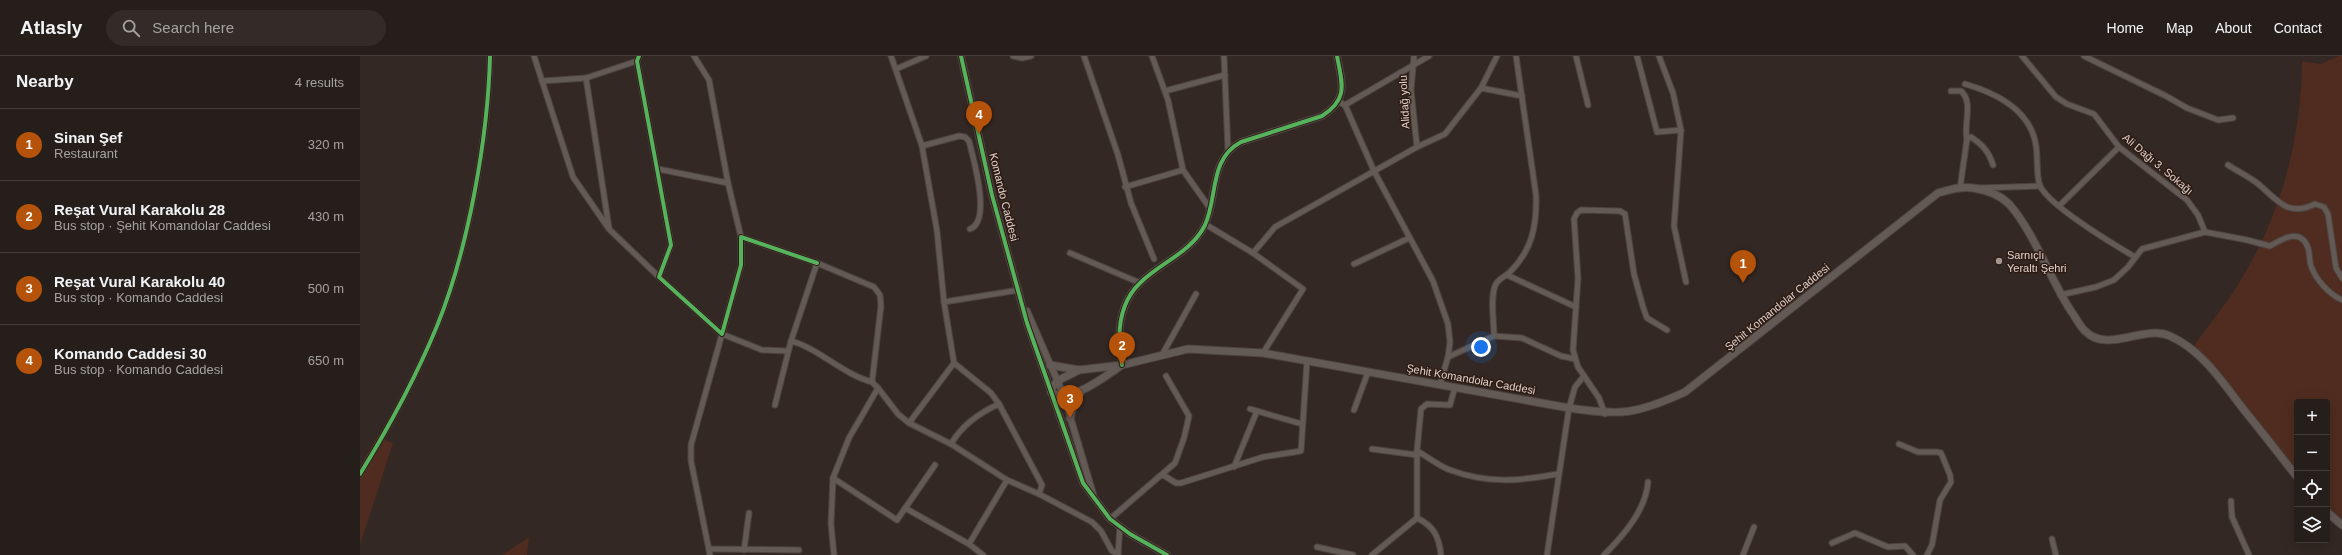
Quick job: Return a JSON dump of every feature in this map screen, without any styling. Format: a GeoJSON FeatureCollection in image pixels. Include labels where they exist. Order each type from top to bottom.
{"type":"FeatureCollection","features":[{"type":"Feature","properties":{"kind":"main road","name":"Şehit Komandolar Caddesi"},"geometry":{"type":"LineString","coordinates":[[1122,365],[1188,349],[1263,353],[1605,414],[1629,413],[1651,408],[1685,392],[1938,193],[1960,188],[1973,188],[1989,192],[2009,204],[2024,226],[2060,295],[2085,332],[2096,338],[2107,340],[2151,332],[2169,335],[2193,350],[2221,380],[2294,473]]}},
{"type":"Feature","properties":{"kind":"main road"},"geometry":{"type":"LineString","coordinates":[[1050,365],[1079,370],[1122,365]]}},
{"type":"Feature","properties":{"kind":"main road"},"geometry":{"type":"LineString","coordinates":[[1079,370],[1057,381],[1051,392],[1064,396],[1082,390],[1122,365]]}},
{"type":"Feature","properties":{"kind":"main road"},"geometry":{"type":"LineString","coordinates":[[1070,418],[1074,403],[1082,390]]}},
{"type":"Feature","properties":{"kind":"main road"},"geometry":{"type":"LineString","coordinates":[[2330,515],[2342,525]]}},
{"type":"Feature","properties":{"kind":"street"},"geometry":{"type":"LineString","coordinates":[[360,474],[385,431],[428,346],[452,282],[478,165],[488,89],[490,56]]}},
{"type":"Feature","properties":{"kind":"street"},"geometry":{"type":"LineString","coordinates":[[534,56],[573,178],[609,229],[722,334],[762,350],[788,351]]}},
{"type":"Feature","properties":{"kind":"street"},"geometry":{"type":"LineString","coordinates":[[694,56],[709,80],[728,183],[742,237],[741,265],[691,445],[691,461],[711,555]]}},
{"type":"Feature","properties":{"kind":"street"},"geometry":{"type":"LineString","coordinates":[[891,56],[922,146],[937,231],[944,302],[954,363],[991,393],[999,404],[1042,485],[1039,494]]}},
{"type":"Feature","properties":{"kind":"street"},"geometry":{"type":"LineString","coordinates":[[896,69],[926,56]]}},
{"type":"Feature","properties":{"kind":"street","name":"Komando Caddesi"},"geometry":{"type":"LineString","coordinates":[[961,56],[992,195],[1020,293]]}},
{"type":"Feature","properties":{"kind":"street"},"geometry":{"type":"LineString","coordinates":[[1013,56],[1022,58],[1031,56]]}},
{"type":"Feature","properties":{"kind":"street"},"geometry":{"type":"LineString","coordinates":[[1084,56],[1118,155],[1125,187],[1154,259]]}},
{"type":"Feature","properties":{"kind":"street"},"geometry":{"type":"LineString","coordinates":[[1152,56],[1165,91],[1183,170],[1210,207]]}},
{"type":"Feature","properties":{"kind":"street"},"geometry":{"type":"LineString","coordinates":[[1224,56],[1228,150]]}},
{"type":"Feature","properties":{"kind":"street"},"geometry":{"type":"LineString","coordinates":[[1337,56],[1342,90],[1342,103],[1374,171],[1395,206],[1409,238],[1433,281],[1448,324],[1450,342],[1448,357],[1440,384]]}},
{"type":"Feature","properties":{"kind":"street","name":"Alidağ yolu"},"geometry":{"type":"LineString","coordinates":[[1414,56],[1412,65],[1411,90],[1417,147]]}},
{"type":"Feature","properties":{"kind":"street"},"geometry":{"type":"LineString","coordinates":[[1122,365],[1118,342],[1123,308],[1140,283],[1193,243],[1205,224],[1222,157],[1228,150],[1241,142],[1322,116],[1342,103],[1429,56]]}},
{"type":"Feature","properties":{"kind":"street"},"geometry":{"type":"LineString","coordinates":[[1253,253],[1275,227],[1417,147],[1445,134],[1482,88],[1497,56]]}},
{"type":"Feature","properties":{"kind":"street"},"geometry":{"type":"LineString","coordinates":[[1494,336],[1495,286],[1500,279],[1507,275],[1525,255],[1536,225],[1536,195],[1516,56]]}},
{"type":"Feature","properties":{"kind":"street"},"geometry":{"type":"LineString","coordinates":[[1576,56],[1588,105]]}},
{"type":"Feature","properties":{"kind":"street"},"geometry":{"type":"LineString","coordinates":[[1637,56],[1657,132],[1681,130]]}},
{"type":"Feature","properties":{"kind":"street"},"geometry":{"type":"LineString","coordinates":[[1659,56],[1673,93],[1681,130],[1674,226],[1686,282]]}},
{"type":"Feature","properties":{"kind":"street","name":"Ali Dağı 3. Sokağı"},"geometry":{"type":"LineString","coordinates":[[2022,56],[2056,97],[2067,104],[2094,114],[2119,147],[2187,200],[2198,215],[2205,232]]}},
{"type":"Feature","properties":{"kind":"street"},"geometry":{"type":"LineString","coordinates":[[2084,56],[2166,96],[2187,108],[2218,120],[2233,118]]}},
{"type":"Feature","properties":{"kind":"street"},"geometry":{"type":"LineString","coordinates":[[542,81],[586,78],[638,58],[671,245],[659,277]]}},
{"type":"Feature","properties":{"kind":"street"},"geometry":{"type":"LineString","coordinates":[[1165,91],[1224,75]]}},
{"type":"Feature","properties":{"kind":"street"},"geometry":{"type":"LineString","coordinates":[[586,78],[609,229]]}},
{"type":"Feature","properties":{"kind":"street"},"geometry":{"type":"LineString","coordinates":[[1965,84],[1988,91],[2009,104],[2021,115],[2030,129],[2036,144],[2040,186],[2059,206],[2097,234],[2135,257]]}},
{"type":"Feature","properties":{"kind":"street"},"geometry":{"type":"LineString","coordinates":[[1482,88],[1522,96]]}},
{"type":"Feature","properties":{"kind":"street"},"geometry":{"type":"LineString","coordinates":[[1951,91],[1961,91],[1966,97],[1967,106],[1965,132],[1967,139],[1960,188]]}},
{"type":"Feature","properties":{"kind":"street"},"geometry":{"type":"LineString","coordinates":[[922,146],[959,136],[965,137],[969,141],[980,185],[979,219],[976,225],[970,228]]}},
{"type":"Feature","properties":{"kind":"street"},"geometry":{"type":"LineString","coordinates":[[1967,139],[1971,137],[1982,145],[1989,154],[1993,165]]}},
{"type":"Feature","properties":{"kind":"street"},"geometry":{"type":"LineString","coordinates":[[2059,206],[2119,147]]}},
{"type":"Feature","properties":{"kind":"street"},"geometry":{"type":"LineString","coordinates":[[2228,165],[2256,182],[2280,204],[2289,208],[2298,209],[2318,204],[2324,207],[2328,214],[2336,268],[2342,278]]}},
{"type":"Feature","properties":{"kind":"street"},"geometry":{"type":"LineString","coordinates":[[658,169],[728,183]]}},
{"type":"Feature","properties":{"kind":"street"},"geometry":{"type":"LineString","coordinates":[[1125,187],[1183,170]]}},
{"type":"Feature","properties":{"kind":"street"},"geometry":{"type":"LineString","coordinates":[[1973,188],[2040,186]]}},
{"type":"Feature","properties":{"kind":"street"},"geometry":{"type":"LineString","coordinates":[[1605,414],[1599,398],[1584,376],[1575,359],[1572,341],[1576,307],[1578,266],[1575,214],[1581,210],[1620,211],[1627,218],[1636,286],[1647,318],[1667,330]]}},
{"type":"Feature","properties":{"kind":"street"},"geometry":{"type":"LineString","coordinates":[[1205,224],[1253,253],[1303,289],[1263,353]]}},
{"type":"Feature","properties":{"kind":"street"},"geometry":{"type":"LineString","coordinates":[[2060,295],[2096,287],[2114,280],[2128,267],[2142,250],[2205,232],[2270,246],[2286,236],[2297,236],[2306,243],[2316,277],[2324,286],[2342,300]]}},
{"type":"Feature","properties":{"kind":"street"},"geometry":{"type":"LineString","coordinates":[[742,237],[817,263],[874,287],[880,296],[881,306],[872,382]]}},
{"type":"Feature","properties":{"kind":"street"},"geometry":{"type":"LineString","coordinates":[[1354,264],[1409,238]]}},
{"type":"Feature","properties":{"kind":"street"},"geometry":{"type":"LineString","coordinates":[[1070,253],[1140,283]]}},
{"type":"Feature","properties":{"kind":"street"},"geometry":{"type":"LineString","coordinates":[[775,405],[788,351],[817,263]]}},
{"type":"Feature","properties":{"kind":"street"},"geometry":{"type":"LineString","coordinates":[[1507,275],[1576,307]]}},
{"type":"Feature","properties":{"kind":"street"},"geometry":{"type":"LineString","coordinates":[[944,302],[1020,293]]}},
{"type":"Feature","properties":{"kind":"street"},"geometry":{"type":"LineString","coordinates":[[1020,293],[1064,396],[1096,501]]}},
{"type":"Feature","properties":{"kind":"street"},"geometry":{"type":"LineString","coordinates":[[1020,293],[1027,323],[1083,483],[1110,519],[1167,555]]}},
{"type":"Feature","properties":{"kind":"street"},"geometry":{"type":"LineString","coordinates":[[1162,356],[1196,294]]}},
{"type":"Feature","properties":{"kind":"street"},"geometry":{"type":"LineString","coordinates":[[1448,357],[1494,336],[1522,338],[1561,356],[1575,359]]}},
{"type":"Feature","properties":{"kind":"street"},"geometry":{"type":"LineString","coordinates":[[791,341],[806,346],[851,374],[872,382],[898,414],[909,423],[951,444],[1007,480],[1039,494],[1097,526],[1105,536],[1112,551],[1118,554],[1120,526]]}},
{"type":"Feature","properties":{"kind":"street"},"geometry":{"type":"LineString","coordinates":[[1163,475],[1176,483],[1181,483],[1234,467],[1263,456],[1301,451],[1307,361]]}},
{"type":"Feature","properties":{"kind":"street"},"geometry":{"type":"LineString","coordinates":[[909,423],[954,363]]}},
{"type":"Feature","properties":{"kind":"street"},"geometry":{"type":"LineString","coordinates":[[1354,410],[1368,372]]}},
{"type":"Feature","properties":{"kind":"street"},"geometry":{"type":"LineString","coordinates":[[1110,519],[1163,475],[1175,463],[1189,421],[1187,411],[1166,376]]}},
{"type":"Feature","properties":{"kind":"street"},"geometry":{"type":"LineString","coordinates":[[1546,555],[1569,408],[1575,387],[1584,376]]}},
{"type":"Feature","properties":{"kind":"street"},"geometry":{"type":"LineString","coordinates":[[1372,555],[1416,518],[1417,453],[1421,409],[1427,404],[1450,405],[1455,387]]}},
{"type":"Feature","properties":{"kind":"street"},"geometry":{"type":"LineString","coordinates":[[834,555],[831,524],[833,478],[849,438],[878,388]]}},
{"type":"Feature","properties":{"kind":"street"},"geometry":{"type":"LineString","coordinates":[[951,444],[956,435],[968,423],[999,404]]}},
{"type":"Feature","properties":{"kind":"street"},"geometry":{"type":"LineString","coordinates":[[1250,409],[1302,424]]}},
{"type":"Feature","properties":{"kind":"street"},"geometry":{"type":"LineString","coordinates":[[1234,467],[1257,411]]}},
{"type":"Feature","properties":{"kind":"street"},"geometry":{"type":"LineString","coordinates":[[1899,444],[1918,452],[1941,453],[1950,475],[1949,485],[1940,500],[1932,545],[1927,555]]}},
{"type":"Feature","properties":{"kind":"street"},"geometry":{"type":"LineString","coordinates":[[1372,449],[1417,453],[1449,470],[1485,479],[1521,481],[1558,474]]}},
{"type":"Feature","properties":{"kind":"street"},"geometry":{"type":"LineString","coordinates":[[833,478],[897,520],[935,465]]}},
{"type":"Feature","properties":{"kind":"street"},"geometry":{"type":"LineString","coordinates":[[969,544],[1007,480]]}},
{"type":"Feature","properties":{"kind":"street"},"geometry":{"type":"LineString","coordinates":[[1604,555],[1642,508],[1647,496],[1648,482]]}},
{"type":"Feature","properties":{"kind":"street"},"geometry":{"type":"LineString","coordinates":[[2232,500],[2232,517],[2249,555]]}},
{"type":"Feature","properties":{"kind":"street"},"geometry":{"type":"LineString","coordinates":[[905,508],[969,544],[983,555]]}},
{"type":"Feature","properties":{"kind":"street"},"geometry":{"type":"LineString","coordinates":[[744,550],[749,513]]}},
{"type":"Feature","properties":{"kind":"street"},"geometry":{"type":"LineString","coordinates":[[1416,518],[1426,523],[1434,530],[1439,540],[1441,555]]}},
{"type":"Feature","properties":{"kind":"street"},"geometry":{"type":"LineString","coordinates":[[1743,555],[1754,527]]}},
{"type":"Feature","properties":{"kind":"street"},"geometry":{"type":"LineString","coordinates":[[1832,543],[1855,533],[1888,547],[1905,546],[1913,555]]}},
{"type":"Feature","properties":{"kind":"street"},"geometry":{"type":"LineString","coordinates":[[2052,539],[2056,555]]}},
{"type":"Feature","properties":{"kind":"street"},"geometry":{"type":"LineString","coordinates":[[1317,547],[1353,555]]}},
{"type":"Feature","properties":{"kind":"street"},"geometry":{"type":"LineString","coordinates":[[709,549],[799,550]]}},
{"type":"Feature","properties":{"kind":"shaded area"},"geometry":{"type":"Polygon","coordinates":[[[2342,56],[2342,525],[2330,515],[2330,399],[2294,399],[2294,472],[2193,347],[2237,287],[2256,253],[2268,227],[2287,174],[2293,146],[2301,90],[2302,61],[2321,64],[2342,56]]]}},
{"type":"Feature","properties":{"kind":"shaded area"},"geometry":{"type":"Polygon","coordinates":[[[377,437],[393,443],[360,545],[360,467],[377,437]]]}},
{"type":"Feature","properties":{"kind":"shaded area"},"geometry":{"type":"Polygon","coordinates":[[[529,537],[527,555],[502,555],[529,537]]]}},
{"type":"Feature","properties":{"kind":"cycle path"},"geometry":{"type":"LineString","coordinates":[[360,474],[392,420],[411,383],[429,345],[448,296],[467,229],[481,157],[490,56]]}},
{"type":"Feature","properties":{"kind":"cycle path"},"geometry":{"type":"LineString","coordinates":[[639,56],[637,61],[671,245],[659,277],[722,334],[741,265],[741,237],[817,263]]}},
{"type":"Feature","properties":{"kind":"cycle path"},"geometry":{"type":"LineString","coordinates":[[961,56],[992,195],[1027,323],[1083,483],[1110,519],[1130,534],[1167,555]]}},
{"type":"Feature","properties":{"kind":"cycle path"},"geometry":{"type":"LineString","coordinates":[[1122,365],[1120,354],[1120,332],[1123,311],[1127,301],[1140,283],[1184,250],[1199,235],[1209,214],[1216,179],[1224,158],[1231,149],[1241,142],[1322,116],[1331,110],[1340,97],[1342,90],[1341,74],[1337,56]]}},
{"type":"Feature","properties":{"kind":"place","name":"Komando Caddesi 30"},"geometry":{"type":"Point","coordinates":[979,134]}},
{"type":"Feature","properties":{"kind":"place","name":"Sarnıçlı Yeraltı Şehri"},"geometry":{"type":"Point","coordinates":[1999,261]}},
{"type":"Feature","properties":{"kind":"place","name":"Sinan Şef"},"geometry":{"type":"Point","coordinates":[1743,283]}},
{"type":"Feature","properties":{"kind":"place","name":"Reşat Vural Karakolu 28"},"geometry":{"type":"Point","coordinates":[1122,365]}},
{"type":"Feature","properties":{"kind":"place","name":"Reşat Vural Karakolu 40"},"geometry":{"type":"Point","coordinates":[1070,418]}}]}
